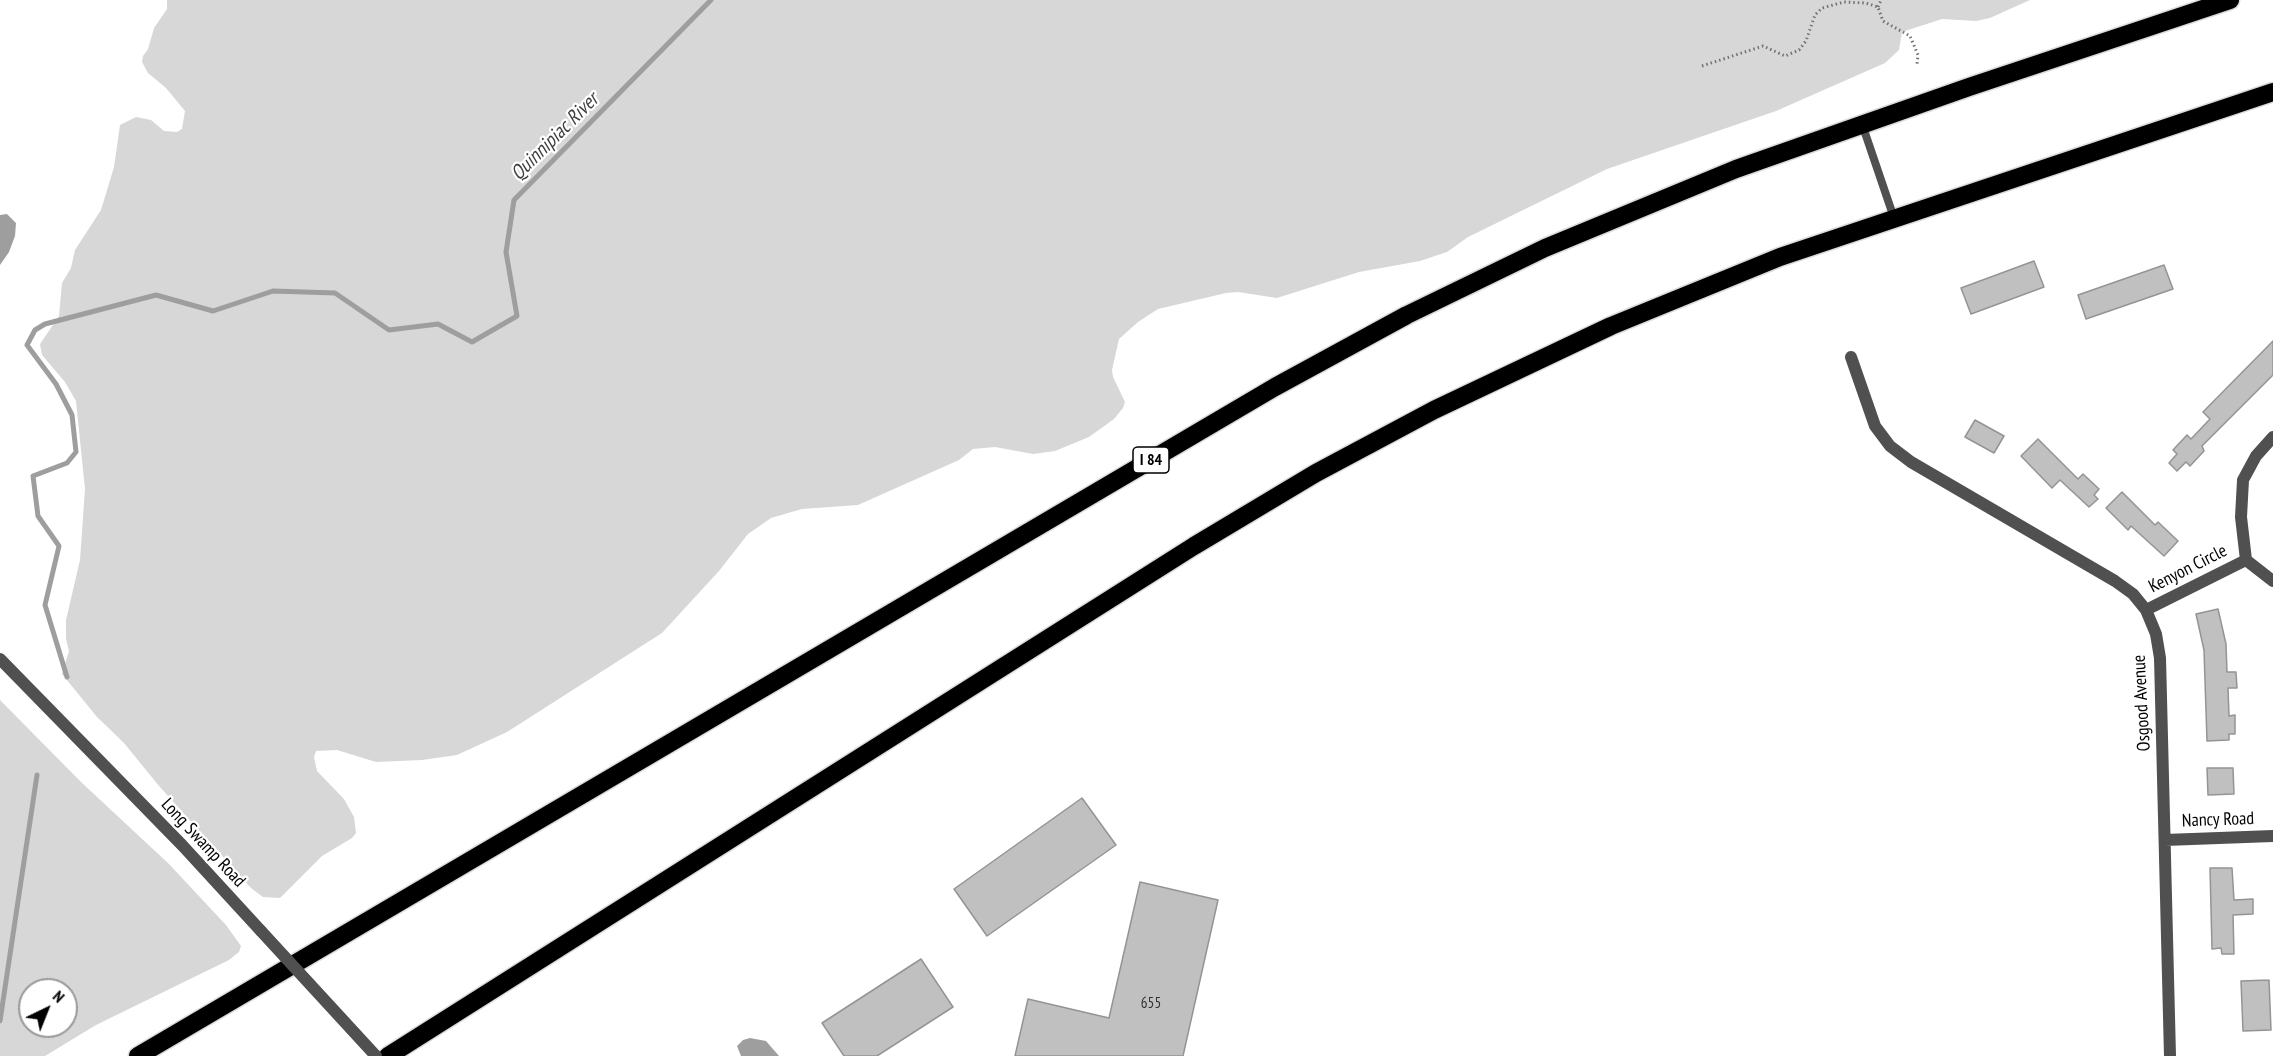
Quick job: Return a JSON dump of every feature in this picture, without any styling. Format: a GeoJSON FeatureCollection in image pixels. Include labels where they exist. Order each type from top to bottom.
{"type":"FeatureCollection","features":[{"type":"Feature","properties":{"kind":"highway","name":"I 84"},"geometry":{"type":"LineString","coordinates":[[138,1056],[1337,352],[1476,280],[1591,228],[1736,169],[1862,123],[2230,0]]}},
{"type":"Feature","properties":{"kind":"highway"},"geometry":{"type":"LineString","coordinates":[[388,1056],[1194,546],[1316,473],[1434,410],[1601,330],[1741,272],[1894,218],[2273,92]]}},
{"type":"Feature","properties":{"kind":"street","name":"Osgood Avenue"},"geometry":{"type":"LineString","coordinates":[[1851,357],[1875,426],[1890,446],[1911,462],[2115,580],[2133,594],[2146,610],[2156,634],[2160,658],[2170,1056]]}},
{"type":"Feature","properties":{"kind":"street","name":"Kenyon Circle"},"geometry":{"type":"LineString","coordinates":[[2273,437],[2256,456],[2243,480],[2241,517],[2246,560],[2273,581]]}},
{"type":"Feature","properties":{"kind":"street","name":"Kenyon Circle"},"geometry":{"type":"LineString","coordinates":[[2146,610],[2246,560]]}},
{"type":"Feature","properties":{"kind":"street","name":"Long Swamp Road"},"geometry":{"type":"LineString","coordinates":[[0,659],[182,845],[376,1056]]}},
{"type":"Feature","properties":{"kind":"street","name":"Nancy Road"},"geometry":{"type":"LineString","coordinates":[[2165,840],[2273,836]]}},
{"type":"Feature","properties":{"kind":"lane"},"geometry":{"type":"LineString","coordinates":[[1862,123],[1894,218]]}},
{"type":"Feature","properties":{"kind":"path"},"geometry":{"type":"LineString","coordinates":[[1881,0],[1878,7],[1883,21],[1911,36],[1918,54],[1917,64]]}},
{"type":"Feature","properties":{"kind":"path"},"geometry":{"type":"LineString","coordinates":[[1702,66],[1763,46],[1785,56],[1799,50],[1806,41],[1815,15],[1822,8],[1844,2],[1866,3],[1878,7]]}},
{"type":"Feature","properties":{"kind":"shaded area"},"geometry":{"type":"Polygon","coordinates":[[[167,0],[2030,0],[1990,18],[1976,21],[1942,19],[1902,32],[1899,50],[1885,63],[1776,111],[1607,169],[1468,237],[1447,252],[1420,261],[1359,272],[1277,298],[1238,292],[1226,293],[1158,309],[1138,322],[1119,339],[1112,370],[1125,402],[1114,419],[1089,437],[1055,451],[1033,454],[995,447],[973,449],[959,460],[858,505],[802,509],[771,518],[748,534],[719,571],[662,633],[507,732],[457,755],[422,760],[376,762],[337,750],[316,751],[314,757],[317,771],[344,799],[354,817],[356,833],[352,838],[322,856],[280,898],[263,897],[251,888],[159,786],[124,743],[97,717],[62,674],[69,651],[66,639],[66,620],[80,560],[85,489],[76,401],[65,382],[42,355],[40,344],[59,316],[62,283],[71,268],[75,250],[101,210],[114,167],[120,125],[136,117],[151,120],[164,131],[177,132],[182,129],[185,111],[166,88],[148,73],[142,62],[154,28],[167,9],[167,0]]]}},
{"type":"Feature","properties":{"kind":"shaded area"},"geometry":{"type":"Polygon","coordinates":[[[7,214],[16,223],[15,236],[9,252],[0,265],[0,215],[7,214]]]}},
{"type":"Feature","properties":{"kind":"shaded area"},"geometry":{"type":"Polygon","coordinates":[[[0,700],[81,782],[169,864],[226,925],[241,946],[239,952],[229,960],[78,1036],[78,978],[18,978],[18,1038],[75,1038],[45,1056],[0,1056],[0,700]]]}},
{"type":"Feature","properties":{"kind":"shaded area"},"geometry":{"type":"Polygon","coordinates":[[[750,1038],[766,1041],[779,1056],[741,1056],[737,1046],[743,1040],[750,1038]]]}},
{"type":"Feature","properties":{"kind":"building"},"geometry":{"type":"Polygon","coordinates":[[[2034,261],[2044,287],[1971,314],[1961,288],[2034,261]]]}},
{"type":"Feature","properties":{"kind":"building"},"geometry":{"type":"Polygon","coordinates":[[[2164,265],[2173,289],[2086,319],[2078,295],[2164,265]]]}},
{"type":"Feature","properties":{"kind":"building"},"geometry":{"type":"Polygon","coordinates":[[[2273,341],[2273,375],[2202,446],[2204,451],[2190,466],[2186,462],[2177,471],[2169,463],[2177,454],[2173,450],[2187,435],[2191,439],[2210,419],[2203,412],[2273,341]]]}},
{"type":"Feature","properties":{"kind":"building"},"geometry":{"type":"Polygon","coordinates":[[[1975,420],[2004,436],[1994,453],[1965,437],[1975,420]]]}},
{"type":"Feature","properties":{"kind":"building"},"geometry":{"type":"Polygon","coordinates":[[[2038,439],[2078,479],[2083,474],[2099,489],[2094,495],[2098,499],[2089,507],[2060,480],[2052,488],[2021,456],[2038,439]]]}},
{"type":"Feature","properties":{"kind":"building"},"geometry":{"type":"Polygon","coordinates":[[[2122,492],[2155,525],[2158,522],[2178,541],[2164,556],[2131,526],[2128,530],[2106,508],[2122,492]]]}},
{"type":"Feature","properties":{"kind":"building"},"geometry":{"type":"Polygon","coordinates":[[[2218,609],[2226,644],[2227,672],[2236,672],[2237,688],[2228,688],[2229,716],[2235,715],[2235,734],[2229,734],[2229,740],[2207,741],[2204,650],[2196,614],[2218,609]]]}},
{"type":"Feature","properties":{"kind":"building"},"geometry":{"type":"Polygon","coordinates":[[[2207,768],[2233,768],[2234,794],[2208,795],[2207,768]]]}},
{"type":"Feature","properties":{"kind":"building"},"geometry":{"type":"Polygon","coordinates":[[[1082,798],[1116,845],[987,936],[954,889],[1082,798]]]}},
{"type":"Feature","properties":{"kind":"building"},"geometry":{"type":"Polygon","coordinates":[[[2210,868],[2232,868],[2234,900],[2253,899],[2253,914],[2233,915],[2234,954],[2222,954],[2221,948],[2212,949],[2210,868]]]}},
{"type":"Feature","properties":{"kind":"building"},"geometry":{"type":"Polygon","coordinates":[[[1140,882],[1218,900],[1183,1056],[1015,1056],[1028,999],[1109,1018],[1140,882]]]}},
{"type":"Feature","properties":{"kind":"building"},"geometry":{"type":"Polygon","coordinates":[[[921,959],[953,1007],[877,1056],[844,1056],[822,1023],[921,959]]]}},
{"type":"Feature","properties":{"kind":"building"},"geometry":{"type":"Polygon","coordinates":[[[2269,980],[2271,1030],[2243,1031],[2241,981],[2269,980]]]}},
{"type":"Feature","properties":{"kind":"waterway","name":"Quinnipiac River"},"geometry":{"type":"LineString","coordinates":[[67,677],[45,605],[59,546],[38,516],[33,476],[67,463],[76,452],[72,415],[56,384],[27,345],[35,330],[45,324],[156,295],[213,311],[273,291],[335,293],[389,330],[438,324],[472,342],[517,316],[506,252],[514,200],[711,0]]}},
{"type":"Feature","properties":{"kind":"waterway","name":"Quinnipiac River"},"geometry":{"type":"LineString","coordinates":[[0,1021],[37,775]]}}]}
